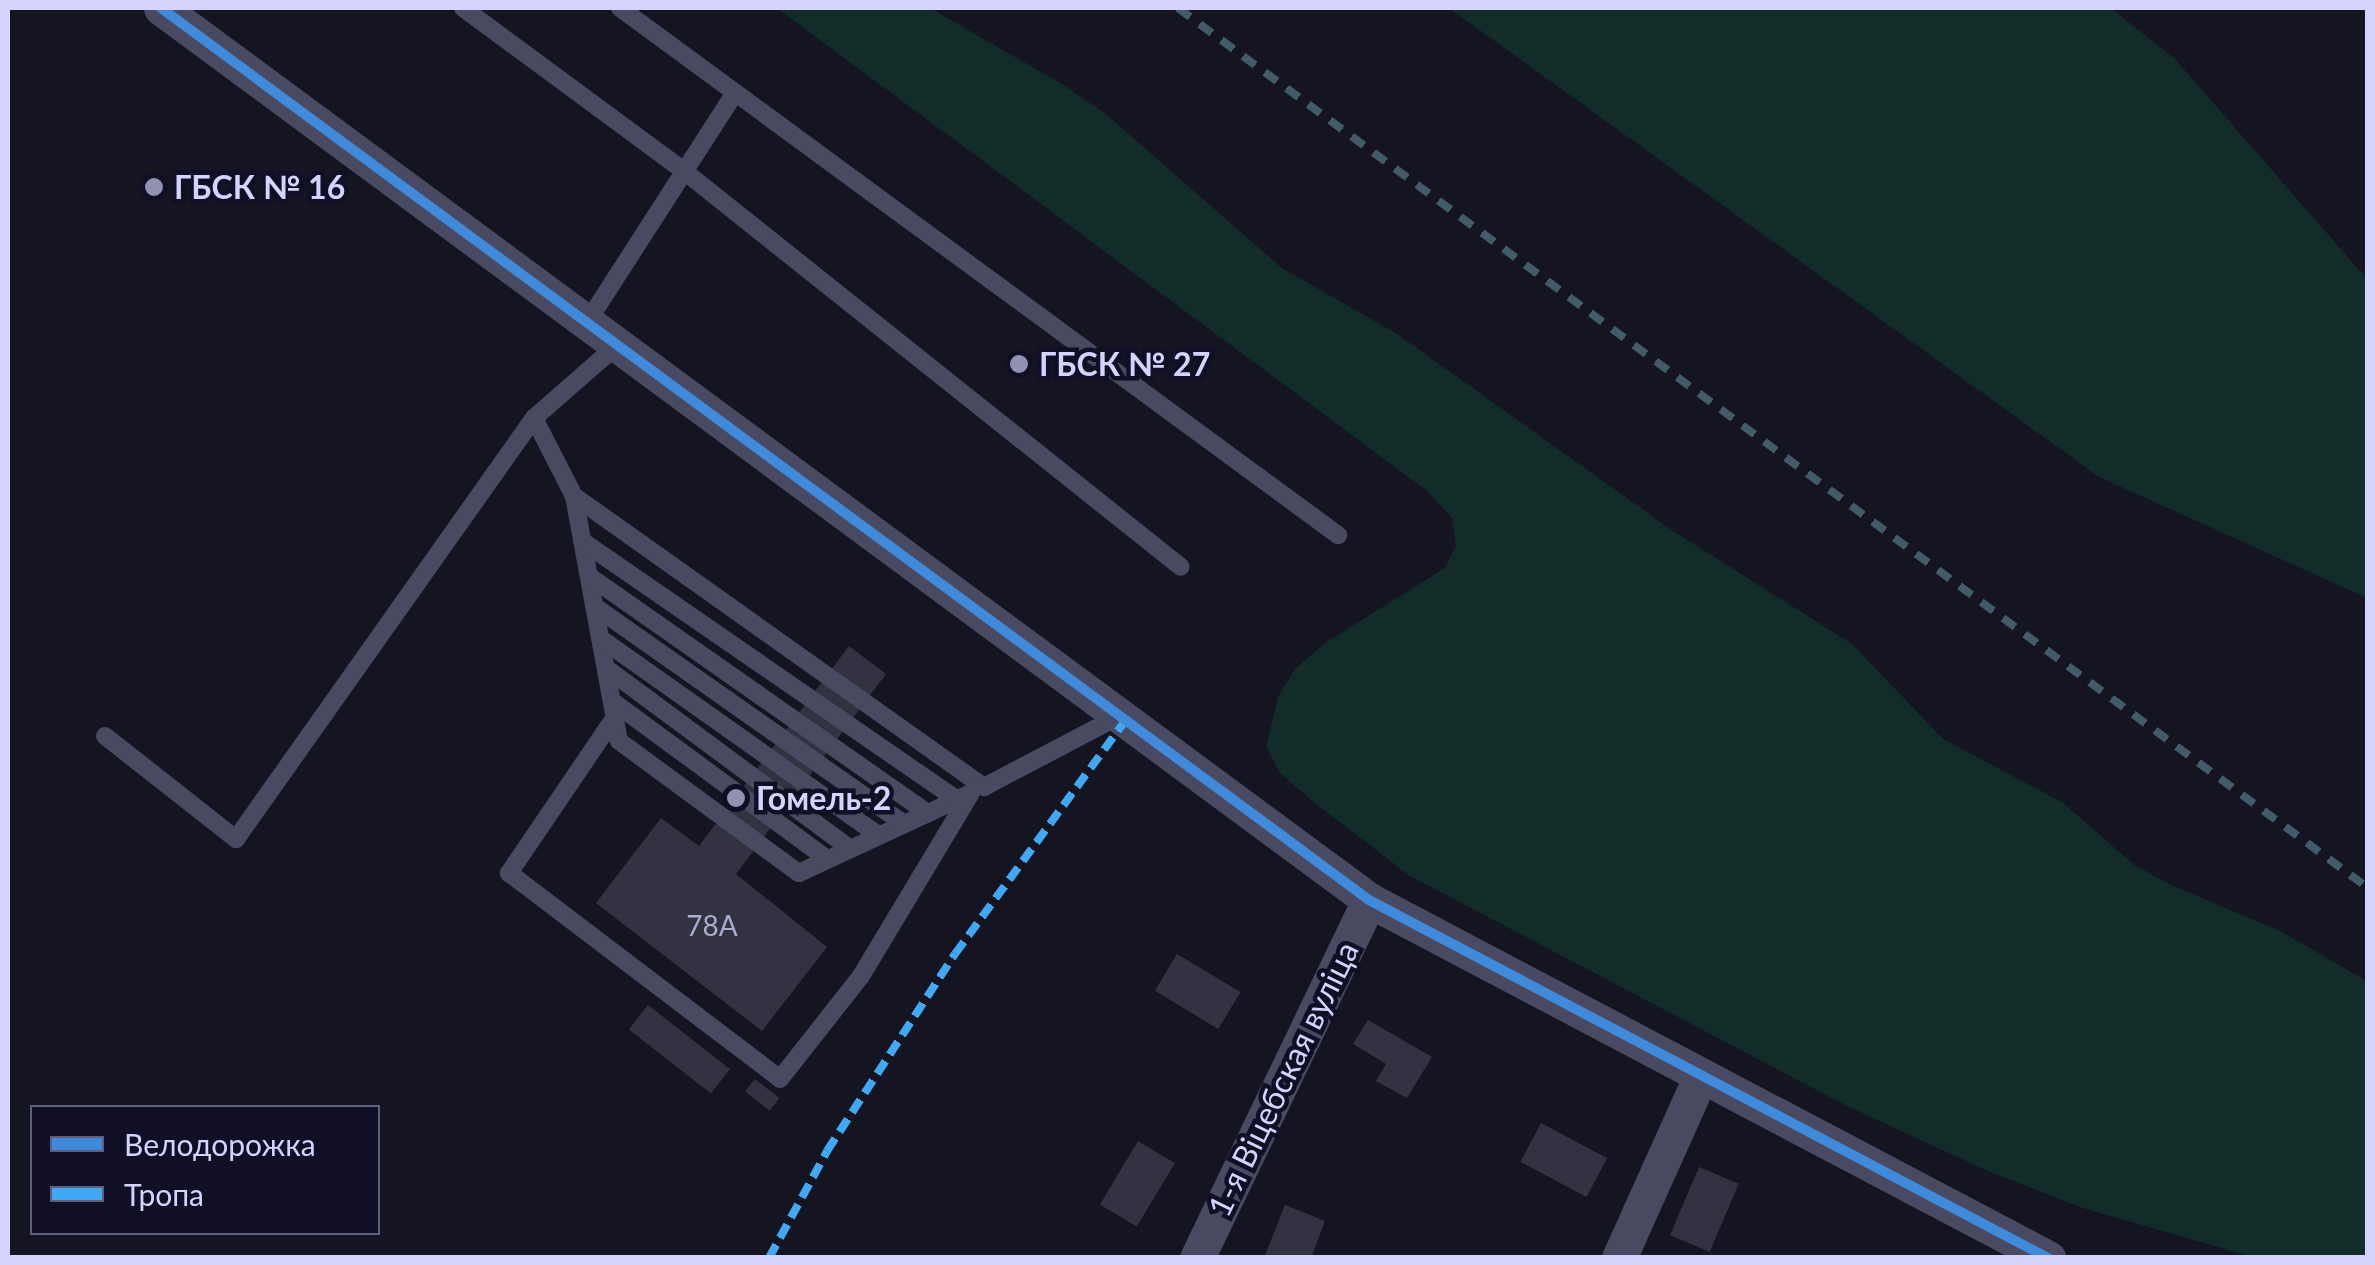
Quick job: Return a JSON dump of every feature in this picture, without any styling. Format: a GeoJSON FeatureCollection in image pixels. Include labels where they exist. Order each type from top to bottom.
{"type":"FeatureCollection","features":[{"type":"Feature","properties":{"kind":"street"},"geometry":{"type":"LineString","coordinates":[[160,8],[1369,900],[1700,1078],[2046,1257]]}},
{"type":"Feature","properties":{"kind":"street","name":"1-я Віцебская вуліца"},"geometry":{"type":"LineString","coordinates":[[1197,1258],[1369,900]]}},
{"type":"Feature","properties":{"kind":"street"},"geometry":{"type":"LineString","coordinates":[[1619,1258],[1700,1078]]}},
{"type":"Feature","properties":{"kind":"lane"},"geometry":{"type":"LineString","coordinates":[[463,8],[684,171],[1181,566]]}},
{"type":"Feature","properties":{"kind":"lane"},"geometry":{"type":"LineString","coordinates":[[620,8],[1338,535]]}},
{"type":"Feature","properties":{"kind":"lane"},"geometry":{"type":"LineString","coordinates":[[586,324],[734,94]]}},
{"type":"Feature","properties":{"kind":"lane"},"geometry":{"type":"LineString","coordinates":[[105,736],[236,838],[534,418],[616,346]]}},
{"type":"Feature","properties":{"kind":"lane"},"geometry":{"type":"LineString","coordinates":[[534,418],[574,496],[620,742],[798,873],[971,794],[1119,716]]}},
{"type":"Feature","properties":{"kind":"lane"},"geometry":{"type":"LineString","coordinates":[[574,496],[971,794]]}},
{"type":"Feature","properties":{"kind":"lane"},"geometry":{"type":"LineString","coordinates":[[582,541],[971,794]]}},
{"type":"Feature","properties":{"kind":"lane"},"geometry":{"type":"LineString","coordinates":[[588,576],[928,813]]}},
{"type":"Feature","properties":{"kind":"lane"},"geometry":{"type":"LineString","coordinates":[[594,606],[904,824]]}},
{"type":"Feature","properties":{"kind":"lane"},"geometry":{"type":"LineString","coordinates":[[600,638],[878,836]]}},
{"type":"Feature","properties":{"kind":"lane"},"geometry":{"type":"LineString","coordinates":[[606,668],[849,848]]}},
{"type":"Feature","properties":{"kind":"lane"},"geometry":{"type":"LineString","coordinates":[[614,709],[509,873],[780,1079],[861,976],[971,794]]}},
{"type":"Feature","properties":{"kind":"lane"},"geometry":{"type":"LineString","coordinates":[[614,709],[826,859]]}},
{"type":"Feature","properties":{"kind":"green space"},"geometry":{"type":"Polygon","coordinates":[[[777,8],[930,8],[1062,84],[1107,115],[1282,268],[1397,334],[1673,531],[1852,644],[1943,739],[2062,802],[2133,864],[2169,884],[2280,931],[2367,981],[2367,1257],[2253,1257],[2083,1208],[1990,1172],[1847,1106],[1410,876],[1311,800],[1280,773],[1266,747],[1278,697],[1295,669],[1325,643],[1445,568],[1456,546],[1452,518],[1426,490],[777,8]]]}},
{"type":"Feature","properties":{"kind":"green space"},"geometry":{"type":"Polygon","coordinates":[[[1449,8],[2111,8],[2175,59],[2367,279],[2367,598],[2099,477],[1449,8]]]}},
{"type":"Feature","properties":{"kind":"building"},"geometry":{"type":"Polygon","coordinates":[[[849,646],[886,674],[736,874],[827,947],[762,1031],[596,903],[661,818],[699,846],[849,646]]]}},
{"type":"Feature","properties":{"kind":"building"},"geometry":{"type":"Polygon","coordinates":[[[1177,954],[1240,992],[1218,1029],[1155,991],[1177,954]]]}},
{"type":"Feature","properties":{"kind":"building"},"geometry":{"type":"Polygon","coordinates":[[[648,1005],[730,1069],[711,1093],[629,1029],[648,1005]]]}},
{"type":"Feature","properties":{"kind":"building"},"geometry":{"type":"Polygon","coordinates":[[[1368,1020],[1432,1057],[1407,1098],[1376,1081],[1386,1064],[1353,1044],[1368,1020]]]}},
{"type":"Feature","properties":{"kind":"building"},"geometry":{"type":"Polygon","coordinates":[[[755,1079],[779,1098],[770,1111],[745,1092],[755,1079]]]}},
{"type":"Feature","properties":{"kind":"building"},"geometry":{"type":"Polygon","coordinates":[[[1541,1123],[1607,1158],[1587,1197],[1520,1162],[1541,1123]]]}},
{"type":"Feature","properties":{"kind":"building"},"geometry":{"type":"Polygon","coordinates":[[[1138,1141],[1175,1163],[1137,1227],[1100,1204],[1138,1141]]]}},
{"type":"Feature","properties":{"kind":"building"},"geometry":{"type":"Polygon","coordinates":[[[1699,1167],[1739,1184],[1710,1252],[1670,1235],[1699,1167]]]}},
{"type":"Feature","properties":{"kind":"building"},"geometry":{"type":"Polygon","coordinates":[[[1285,1205],[1325,1221],[1311,1258],[1264,1258],[1285,1205]]]}},
{"type":"Feature","properties":{"kind":"railway"},"geometry":{"type":"LineString","coordinates":[[1178,8],[2368,888]]}},
{"type":"Feature","properties":{"kind":"marked path"},"geometry":{"type":"LineString","coordinates":[[769,1258],[827,1151],[955,954],[1125,721]]}},
{"type":"Feature","properties":{"kind":"cycle path"},"geometry":{"type":"LineString","coordinates":[[161,8],[1369,900],[2048,1258]]}},
{"type":"Feature","properties":{"kind":"place","name":"ГБСК № 16"},"geometry":{"type":"Point","coordinates":[154,187]}},
{"type":"Feature","properties":{"kind":"place","name":"ГБСК № 27"},"geometry":{"type":"Point","coordinates":[1019,364]}},
{"type":"Feature","properties":{"kind":"place","name":"Гомель-2"},"geometry":{"type":"Point","coordinates":[736,798]}}]}
